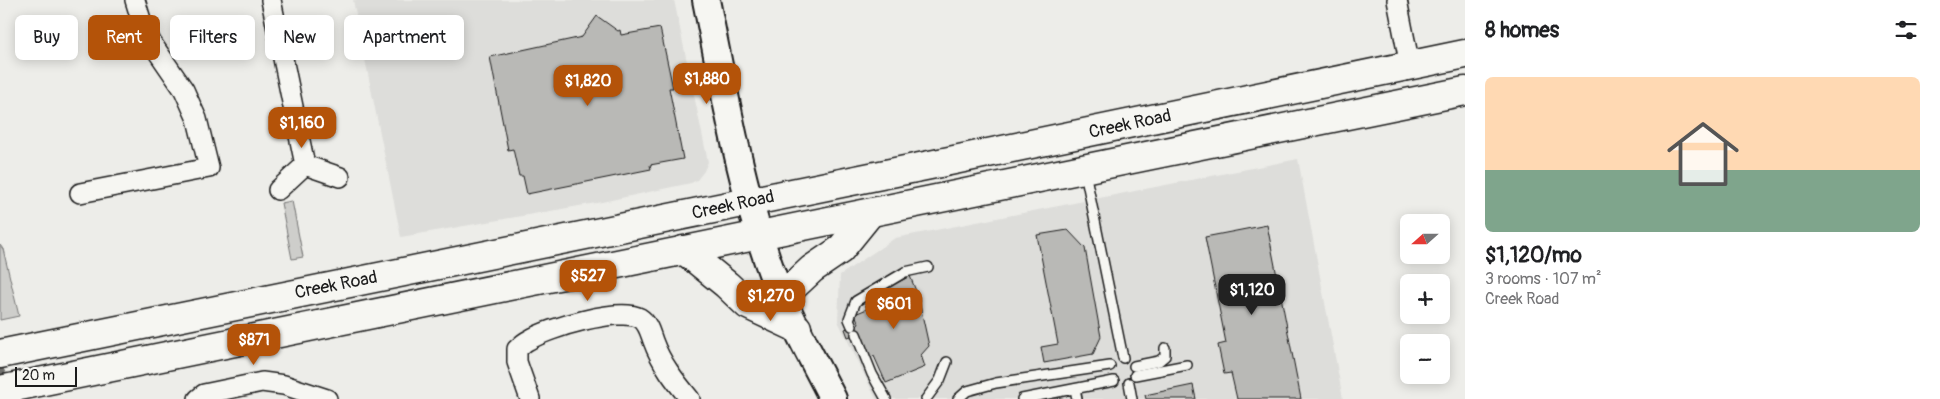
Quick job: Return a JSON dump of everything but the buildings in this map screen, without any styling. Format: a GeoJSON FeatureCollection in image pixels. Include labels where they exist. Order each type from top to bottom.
{"type":"FeatureCollection","features":[{"type":"Feature","properties":{"kind":"main road"},"geometry":{"type":"LineString","coordinates":[[706,0],[738,156],[759,235],[782,297],[833,399]]}},
{"type":"Feature","properties":{"kind":"main road","name":"Creek Road"},"geometry":{"type":"LineString","coordinates":[[7,352],[1465,54]]}},
{"type":"Feature","properties":{"kind":"main road","name":"Creek Road"},"geometry":{"type":"LineString","coordinates":[[0,390],[1465,91]]}},
{"type":"Feature","properties":{"kind":"main road"},"geometry":{"type":"LineString","coordinates":[[782,297],[812,270],[840,250],[870,213]]}},
{"type":"Feature","properties":{"kind":"main road"},"geometry":{"type":"LineString","coordinates":[[684,250],[748,305],[798,328]]}},
{"type":"Feature","properties":{"kind":"street"},"geometry":{"type":"LineString","coordinates":[[80,193],[209,168],[197,119],[171,68],[151,42],[142,23],[135,0]]}},
{"type":"Feature","properties":{"kind":"street"},"geometry":{"type":"LineString","coordinates":[[271,0],[305,165]]}},
{"type":"Feature","properties":{"kind":"street"},"geometry":{"type":"LineString","coordinates":[[1397,0],[1410,66]]}},
{"type":"Feature","properties":{"kind":"street"},"geometry":{"type":"LineString","coordinates":[[305,165],[340,177]]}},
{"type":"Feature","properties":{"kind":"street"},"geometry":{"type":"LineString","coordinates":[[278,190],[305,165]]}},
{"type":"Feature","properties":{"kind":"street"},"geometry":{"type":"LineString","coordinates":[[530,399],[517,362],[517,350],[522,345],[528,340],[550,330],[587,319],[623,316],[640,318],[648,328],[664,366],[690,399]]}},
{"type":"Feature","properties":{"kind":"street"},"geometry":{"type":"LineString","coordinates":[[198,399],[204,394],[262,382],[284,385],[327,399]]}},
{"type":"Feature","properties":{"kind":"lane"},"geometry":{"type":"LineString","coordinates":[[1084,168],[1123,358]]}},
{"type":"Feature","properties":{"kind":"lane"},"geometry":{"type":"LineString","coordinates":[[886,399],[872,374],[850,318],[856,302],[867,293],[904,272],[928,267]]}},
{"type":"Feature","properties":{"kind":"lane"},"geometry":{"type":"LineString","coordinates":[[1165,348],[1165,356],[1159,361],[1135,370],[1187,365]]}},
{"type":"Feature","properties":{"kind":"lane"},"geometry":{"type":"LineString","coordinates":[[926,399],[940,380],[947,362]]}},
{"type":"Feature","properties":{"kind":"lane"},"geometry":{"type":"LineString","coordinates":[[958,399],[967,391],[996,383],[1110,366]]}},
{"type":"Feature","properties":{"kind":"lane"},"geometry":{"type":"LineString","coordinates":[[1022,399],[1114,382]]}},
{"type":"Feature","properties":{"kind":"lane"},"geometry":{"type":"LineString","coordinates":[[1129,383],[1132,399]]}},
{"type":"Feature","properties":{"kind":"lane"},"geometry":{"type":"LineString","coordinates":[[1074,389],[1077,399]]}},
{"type":"Feature","properties":{"kind":"shaded area"},"geometry":{"type":"Polygon","coordinates":[[[353,0],[674,0],[708,162],[697,180],[691,183],[602,202],[401,237],[365,60],[464,60],[464,15],[356,15],[353,0]]]}},
{"type":"Feature","properties":{"kind":"shaded area"},"geometry":{"type":"Polygon","coordinates":[[[1298,159],[1343,399],[876,399],[838,321],[840,275],[895,238],[1298,159]]]}},
{"type":"Feature","properties":{"kind":"shaded area"},"geometry":{"type":"Polygon","coordinates":[[[292,201],[303,257],[292,259],[281,203],[292,201]]]}},
{"type":"Feature","properties":{"kind":"shaded area"},"geometry":{"type":"Polygon","coordinates":[[[0,245],[3,249],[19,316],[0,320],[0,245]]]}},
{"type":"Feature","properties":{"kind":"waterway"},"geometry":{"type":"LineString","coordinates":[[0,368],[7,382]]}}]}
